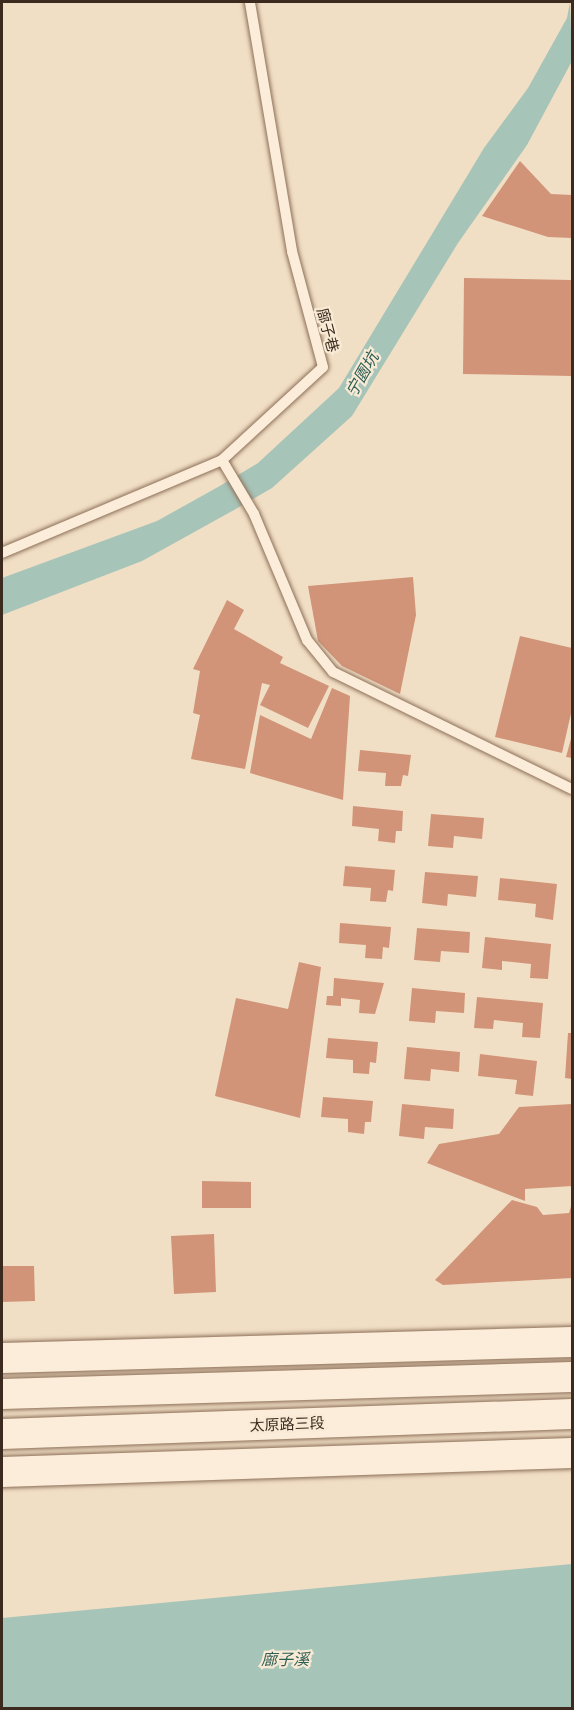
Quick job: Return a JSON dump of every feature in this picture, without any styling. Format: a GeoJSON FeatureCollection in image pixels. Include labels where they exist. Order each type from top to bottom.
{"type":"FeatureCollection","features":[{"type":"Feature","properties":{"kind":"main road"},"geometry":{"type":"LineString","coordinates":[[2,1358],[573,1342]]}},
{"type":"Feature","properties":{"kind":"main road"},"geometry":{"type":"LineString","coordinates":[[2,1394],[573,1377]]}},
{"type":"Feature","properties":{"kind":"main road","name":"太原路三段"},"geometry":{"type":"LineString","coordinates":[[2,1434],[573,1414]]}},
{"type":"Feature","properties":{"kind":"main road"},"geometry":{"type":"LineString","coordinates":[[2,1472],[573,1453]]}},
{"type":"Feature","properties":{"kind":"lane","name":"廍子巷"},"geometry":{"type":"LineString","coordinates":[[2,553],[222,460],[323,368],[292,251],[250,2]]}},
{"type":"Feature","properties":{"kind":"lane"},"geometry":{"type":"LineString","coordinates":[[222,460],[254,514],[307,640],[333,672],[573,789]]}},
{"type":"Feature","properties":{"kind":"water","name":"宁園坑"},"geometry":{"type":"Polygon","coordinates":[[[570,2],[572,61],[527,145],[458,243],[352,416],[272,488],[234,510],[142,561],[2,615],[2,578],[157,521],[218,487],[258,463],[339,388],[484,148],[528,88],[567,18],[570,2]]]}},
{"type":"Feature","properties":{"kind":"water","name":"廍子溪"},"geometry":{"type":"Polygon","coordinates":[[[572,1564],[572,1708],[2,1708],[2,1618],[572,1564]]]}},
{"type":"Feature","properties":{"kind":"building"},"geometry":{"type":"Polygon","coordinates":[[[520,161],[551,194],[572,195],[572,238],[548,237],[482,216],[520,161]]]}},
{"type":"Feature","properties":{"kind":"building"},"geometry":{"type":"Polygon","coordinates":[[[464,278],[572,280],[572,376],[463,374],[464,278]]]}},
{"type":"Feature","properties":{"kind":"building"},"geometry":{"type":"Polygon","coordinates":[[[413,577],[416,615],[400,694],[342,666],[318,641],[308,586],[413,577]]]}},
{"type":"Feature","properties":{"kind":"building"},"geometry":{"type":"Polygon","coordinates":[[[227,600],[244,610],[234,629],[283,657],[280,663],[329,686],[308,728],[260,705],[270,685],[262,683],[245,769],[191,759],[200,715],[193,713],[200,671],[193,669],[227,600]]]}},
{"type":"Feature","properties":{"kind":"building"},"geometry":{"type":"Polygon","coordinates":[[[520,636],[572,648],[572,709],[562,753],[495,737],[520,636]]]}},
{"type":"Feature","properties":{"kind":"building"},"geometry":{"type":"Polygon","coordinates":[[[332,688],[350,696],[343,800],[250,773],[260,715],[311,739],[332,688]]]}},
{"type":"Feature","properties":{"kind":"building"},"geometry":{"type":"Polygon","coordinates":[[[572,735],[572,758],[566,757],[572,735]]]}},
{"type":"Feature","properties":{"kind":"building"},"geometry":{"type":"Polygon","coordinates":[[[360,750],[411,755],[408,776],[403,775],[401,786],[385,786],[386,773],[358,771],[360,750]]]}},
{"type":"Feature","properties":{"kind":"building"},"geometry":{"type":"Polygon","coordinates":[[[353,806],[403,811],[402,831],[396,831],[395,843],[378,841],[379,829],[352,826],[353,806]]]}},
{"type":"Feature","properties":{"kind":"building"},"geometry":{"type":"Polygon","coordinates":[[[431,814],[484,818],[482,839],[454,836],[453,848],[428,846],[431,814]]]}},
{"type":"Feature","properties":{"kind":"building"},"geometry":{"type":"Polygon","coordinates":[[[345,866],[395,870],[393,891],[388,890],[386,902],[370,901],[371,888],[343,886],[345,866]]]}},
{"type":"Feature","properties":{"kind":"building"},"geometry":{"type":"Polygon","coordinates":[[[425,872],[478,876],[476,897],[448,894],[447,906],[422,903],[425,872]]]}},
{"type":"Feature","properties":{"kind":"building"},"geometry":{"type":"Polygon","coordinates":[[[500,878],[557,884],[553,920],[535,917],[536,904],[498,900],[500,878]]]}},
{"type":"Feature","properties":{"kind":"building"},"geometry":{"type":"Polygon","coordinates":[[[340,923],[391,927],[389,948],[383,947],[382,959],[365,958],[366,945],[339,943],[340,923]]]}},
{"type":"Feature","properties":{"kind":"building"},"geometry":{"type":"Polygon","coordinates":[[[417,928],[470,932],[469,953],[441,951],[440,962],[414,960],[417,928]]]}},
{"type":"Feature","properties":{"kind":"building"},"geometry":{"type":"Polygon","coordinates":[[[485,937],[551,944],[548,979],[530,978],[531,964],[502,961],[502,970],[482,968],[485,937]]]}},
{"type":"Feature","properties":{"kind":"building"},"geometry":{"type":"Polygon","coordinates":[[[299,962],[321,967],[300,1118],[215,1096],[236,998],[288,1009],[299,962]]]}},
{"type":"Feature","properties":{"kind":"building"},"geometry":{"type":"Polygon","coordinates":[[[334,978],[384,983],[375,1014],[359,1013],[360,1000],[341,998],[341,1006],[326,1005],[327,996],[333,996],[334,978]]]}},
{"type":"Feature","properties":{"kind":"building"},"geometry":{"type":"Polygon","coordinates":[[[412,988],[465,993],[464,1013],[436,1011],[435,1023],[409,1021],[412,988]]]}},
{"type":"Feature","properties":{"kind":"building"},"geometry":{"type":"Polygon","coordinates":[[[477,997],[543,1003],[540,1038],[522,1037],[523,1023],[494,1020],[493,1029],[474,1028],[477,997]]]}},
{"type":"Feature","properties":{"kind":"building"},"geometry":{"type":"Polygon","coordinates":[[[568,1033],[572,1033],[572,1079],[565,1078],[568,1033]]]}},
{"type":"Feature","properties":{"kind":"building"},"geometry":{"type":"Polygon","coordinates":[[[328,1038],[378,1042],[376,1063],[370,1062],[369,1074],[353,1073],[353,1060],[326,1058],[328,1038]]]}},
{"type":"Feature","properties":{"kind":"building"},"geometry":{"type":"Polygon","coordinates":[[[407,1047],[460,1052],[459,1072],[431,1069],[430,1081],[404,1079],[407,1047]]]}},
{"type":"Feature","properties":{"kind":"building"},"geometry":{"type":"Polygon","coordinates":[[[480,1054],[537,1061],[533,1096],[515,1094],[517,1080],[478,1076],[480,1054]]]}},
{"type":"Feature","properties":{"kind":"building"},"geometry":{"type":"Polygon","coordinates":[[[323,1097],[373,1101],[371,1122],[365,1122],[364,1134],[348,1132],[348,1119],[321,1117],[323,1097]]]}},
{"type":"Feature","properties":{"kind":"building"},"geometry":{"type":"Polygon","coordinates":[[[402,1104],[454,1109],[453,1129],[425,1127],[424,1139],[399,1136],[402,1104]]]}},
{"type":"Feature","properties":{"kind":"building"},"geometry":{"type":"Polygon","coordinates":[[[572,1104],[572,1186],[525,1189],[525,1201],[427,1163],[439,1144],[499,1134],[519,1107],[572,1104]]]}},
{"type":"Feature","properties":{"kind":"building"},"geometry":{"type":"Polygon","coordinates":[[[202,1181],[251,1182],[251,1208],[202,1208],[202,1181]]]}},
{"type":"Feature","properties":{"kind":"building"},"geometry":{"type":"Polygon","coordinates":[[[512,1200],[537,1207],[543,1215],[569,1213],[572,1203],[572,1278],[443,1285],[435,1280],[512,1200]]]}},
{"type":"Feature","properties":{"kind":"building"},"geometry":{"type":"Polygon","coordinates":[[[214,1234],[216,1292],[174,1294],[171,1236],[214,1234]]]}},
{"type":"Feature","properties":{"kind":"building"},"geometry":{"type":"Polygon","coordinates":[[[2,1266],[34,1266],[35,1301],[2,1302],[2,1266]]]}}]}
